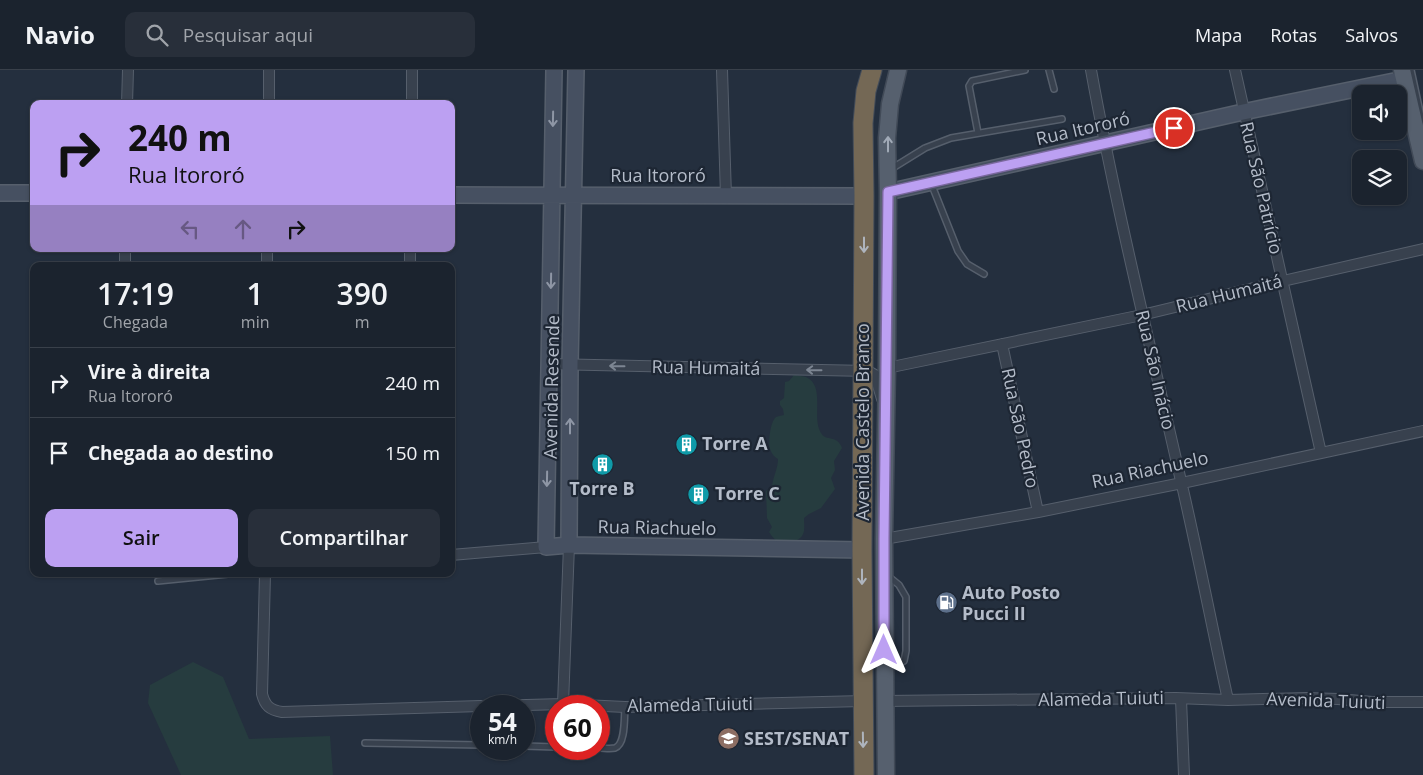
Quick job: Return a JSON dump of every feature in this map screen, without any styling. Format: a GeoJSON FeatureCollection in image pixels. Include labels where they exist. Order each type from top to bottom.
{"type":"FeatureCollection","features":[{"type":"Feature","properties":{"kind":"highway","name":"Avenida Castelo Branco"},"geometry":{"type":"LineString","coordinates":[[864,775],[862,550],[863,123],[866,91],[872,70]]}},
{"type":"Feature","properties":{"kind":"main road","name":"Avenida Castelo Branco"},"geometry":{"type":"LineString","coordinates":[[886,775],[884,539],[887,368],[887,138],[890,104],[898,70]]}},
{"type":"Feature","properties":{"kind":"main road"},"geometry":{"type":"LineString","coordinates":[[1406,73],[1423,161]]}},
{"type":"Feature","properties":{"kind":"street"},"geometry":{"type":"LineString","coordinates":[[128,70],[128,100]]}},
{"type":"Feature","properties":{"kind":"street"},"geometry":{"type":"LineString","coordinates":[[269,70],[269,100]]}},
{"type":"Feature","properties":{"kind":"street"},"geometry":{"type":"LineString","coordinates":[[412,70],[412,100]]}},
{"type":"Feature","properties":{"kind":"street","name":"Avenida Resende"},"geometry":{"type":"LineString","coordinates":[[546,547],[554,70]]}},
{"type":"Feature","properties":{"kind":"street","name":"Avenida Resende"},"geometry":{"type":"LineString","coordinates":[[563,695],[569,545],[570,365],[576,70]]}},
{"type":"Feature","properties":{"kind":"street"},"geometry":{"type":"LineString","coordinates":[[722,70],[726,196]]}},
{"type":"Feature","properties":{"kind":"street","name":"Rua São Inácio"},"geometry":{"type":"LineString","coordinates":[[1091,70],[1104,143],[1182,483],[1228,700]]}},
{"type":"Feature","properties":{"kind":"street","name":"Rua São Patrício"},"geometry":{"type":"LineString","coordinates":[[1235,70],[1321,453]]}},
{"type":"Feature","properties":{"kind":"street","name":"Rua Itororó"},"geometry":{"type":"LineString","coordinates":[[888,192],[1243,112],[1406,73]]}},
{"type":"Feature","properties":{"kind":"street"},"geometry":{"type":"LineString","coordinates":[[0,193],[30,193]]}},
{"type":"Feature","properties":{"kind":"street","name":"Rua Itororó"},"geometry":{"type":"LineString","coordinates":[[455,195],[864,196]]}},
{"type":"Feature","properties":{"kind":"street","name":"Rua Humaitá"},"geometry":{"type":"LineString","coordinates":[[887,368],[1142,315],[1423,249]]}},
{"type":"Feature","properties":{"kind":"street","name":"Rua São Pedro"},"geometry":{"type":"LineString","coordinates":[[1002,344],[1038,512]]}},
{"type":"Feature","properties":{"kind":"street","name":"Rua Humaitá"},"geometry":{"type":"LineString","coordinates":[[549,364],[863,371]]}},
{"type":"Feature","properties":{"kind":"street"},"geometry":{"type":"LineString","coordinates":[[863,371],[870,371],[875,375],[886,413]]}},
{"type":"Feature","properties":{"kind":"street","name":"Rua Riachuelo"},"geometry":{"type":"LineString","coordinates":[[884,539],[1038,512],[1182,483],[1423,430]]}},
{"type":"Feature","properties":{"kind":"street","name":"Rua Riachuelo"},"geometry":{"type":"LineString","coordinates":[[455,555],[569,545],[862,550]]}},
{"type":"Feature","properties":{"kind":"street"},"geometry":{"type":"LineString","coordinates":[[265,577],[262,694],[264,702],[271,710],[282,712],[470,706]]}},
{"type":"Feature","properties":{"kind":"street","name":"Avenida Tuiuti"},"geometry":{"type":"LineString","coordinates":[[1228,700],[1306,698],[1372,702],[1423,702]]}},
{"type":"Feature","properties":{"kind":"street"},"geometry":{"type":"LineString","coordinates":[[1181,699],[1184,775]]}},
{"type":"Feature","properties":{"kind":"street","name":"Alameda Tuiuti"},"geometry":{"type":"LineString","coordinates":[[884,701],[1228,700]]}},
{"type":"Feature","properties":{"kind":"street","name":"Alameda Tuiuti"},"geometry":{"type":"LineString","coordinates":[[610,706],[863,701]]}},
{"type":"Feature","properties":{"kind":"lane"},"geometry":{"type":"LineString","coordinates":[[978,133],[970,86],[972,80],[1025,70]]}},
{"type":"Feature","properties":{"kind":"lane"},"geometry":{"type":"LineString","coordinates":[[1049,70],[1054,89]]}},
{"type":"Feature","properties":{"kind":"lane"},"geometry":{"type":"LineString","coordinates":[[1406,73],[1423,126]]}},
{"type":"Feature","properties":{"kind":"lane"},"geometry":{"type":"LineString","coordinates":[[888,170],[925,148],[951,138],[1062,119]]}},
{"type":"Feature","properties":{"kind":"lane"},"geometry":{"type":"LineString","coordinates":[[931,182],[958,251],[967,264],[984,274]]}},
{"type":"Feature","properties":{"kind":"lane"},"geometry":{"type":"LineString","coordinates":[[884,572],[899,585],[906,597],[906,651],[904,661],[884,670]]}},
{"type":"Feature","properties":{"kind":"lane"},"geometry":{"type":"LineString","coordinates":[[158,581],[198,577]]}},
{"type":"Feature","properties":{"kind":"lane"},"geometry":{"type":"LineString","coordinates":[[610,748],[619,745],[622,740],[625,707]]}},
{"type":"Feature","properties":{"kind":"lane"},"geometry":{"type":"LineString","coordinates":[[365,743],[470,745]]}},
{"type":"Feature","properties":{"kind":"green space"},"geometry":{"type":"Polygon","coordinates":[[[794,375],[806,377],[812,381],[817,394],[817,419],[821,433],[823,436],[837,441],[842,448],[834,461],[835,470],[831,478],[835,489],[821,508],[804,518],[804,531],[801,537],[796,541],[784,543],[777,541],[769,532],[772,527],[767,518],[766,491],[772,487],[778,463],[778,459],[770,449],[769,438],[774,420],[776,417],[784,415],[780,401],[784,398],[785,382],[789,381],[794,375]]]}},
{"type":"Feature","properties":{"kind":"green space"},"geometry":{"type":"Polygon","coordinates":[[[193,662],[223,677],[249,739],[330,736],[333,775],[181,775],[148,703],[150,685],[193,662]]]}},
{"type":"Feature","properties":{"kind":"place","name":"Torre A"},"geometry":{"type":"Point","coordinates":[686,444]}},
{"type":"Feature","properties":{"kind":"place","name":"Torre B"},"geometry":{"type":"Point","coordinates":[602,464]}},
{"type":"Feature","properties":{"kind":"place","name":"Torre C"},"geometry":{"type":"Point","coordinates":[699,494]}},
{"type":"Feature","properties":{"kind":"place","name":"Auto Posto Pucci II"},"geometry":{"type":"Point","coordinates":[946,603]}},
{"type":"Feature","properties":{"kind":"place","name":"SEST/SENAT"},"geometry":{"type":"Point","coordinates":[728,739]}},
{"type":"Feature","properties":{"kind":"route"},"geometry":{"type":"LineString","coordinates":[[884,650],[888,192],[1174,128]]}}]}
